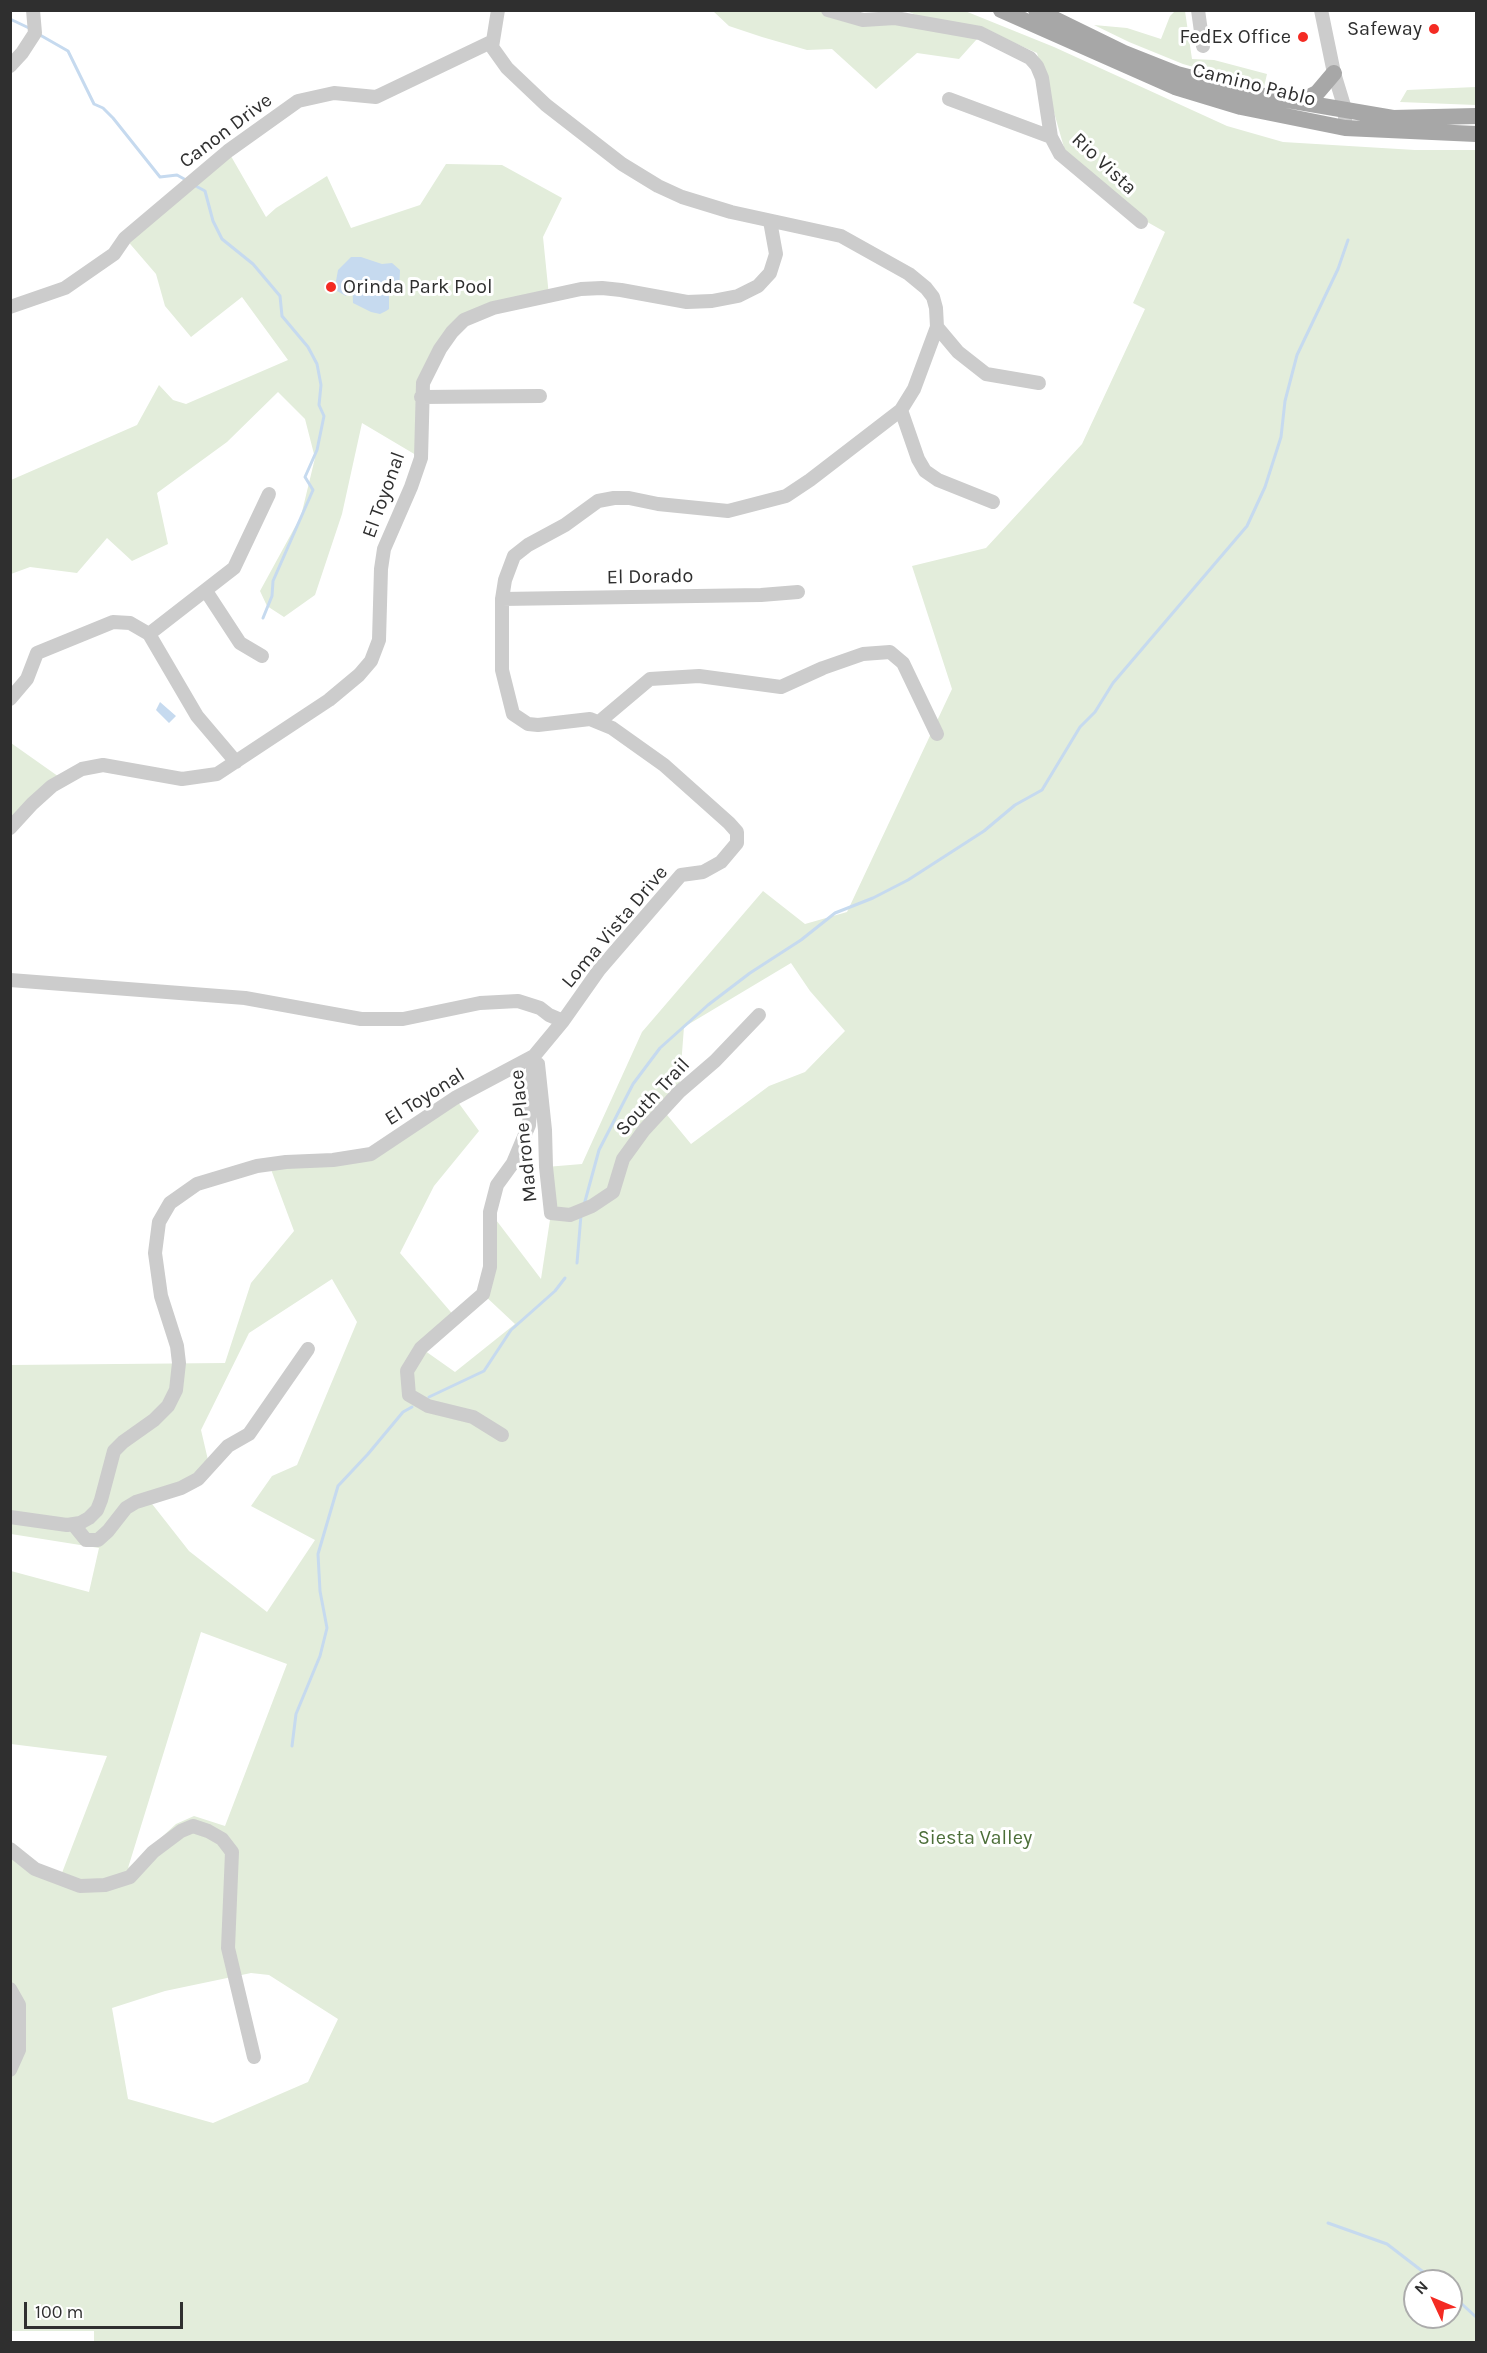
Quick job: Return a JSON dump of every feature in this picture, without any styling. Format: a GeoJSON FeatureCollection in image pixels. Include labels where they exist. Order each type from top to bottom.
{"type":"FeatureCollection","features":[{"type":"Feature","properties":{"kind":"main road","name":"Camino Pablo"},"geometry":{"type":"LineString","coordinates":[[1001,10],[1175,87],[1240,107],[1345,128],[1476,134]]}},
{"type":"Feature","properties":{"kind":"main road","name":"Camino Pablo"},"geometry":{"type":"LineString","coordinates":[[1036,10],[1124,53],[1178,74],[1258,95],[1393,118],[1476,116]]}},
{"type":"Feature","properties":{"kind":"main road"},"geometry":{"type":"LineString","coordinates":[[1301,101],[1317,93],[1334,73]]}},
{"type":"Feature","properties":{"kind":"street"},"geometry":{"type":"LineString","coordinates":[[10,66],[35,33],[33,10]]}},
{"type":"Feature","properties":{"kind":"street"},"geometry":{"type":"LineString","coordinates":[[498,10],[491,42],[499,58],[520,82],[636,173],[682,196],[770,221]]}},
{"type":"Feature","properties":{"kind":"street"},"geometry":{"type":"LineString","coordinates":[[828,10],[863,20],[896,14]]}},
{"type":"Feature","properties":{"kind":"street"},"geometry":{"type":"LineString","coordinates":[[1198,10],[1203,46]]}},
{"type":"Feature","properties":{"kind":"street"},"geometry":{"type":"LineString","coordinates":[[1321,10],[1334,73],[1345,109],[1345,128]]}},
{"type":"Feature","properties":{"kind":"street","name":"Rio Vista"},"geometry":{"type":"LineString","coordinates":[[896,14],[981,33],[1030,58],[1037,66],[1042,78],[1051,137],[1060,154],[1141,222]]}},
{"type":"Feature","properties":{"kind":"street","name":"Canon Drive"},"geometry":{"type":"LineString","coordinates":[[10,307],[65,288],[114,254],[125,238],[228,151],[298,101],[334,93],[376,97],[491,42]]}},
{"type":"Feature","properties":{"kind":"street"},"geometry":{"type":"LineString","coordinates":[[948,99],[1051,137]]}},
{"type":"Feature","properties":{"kind":"street","name":"Loma Vista Drive"},"geometry":{"type":"LineString","coordinates":[[563,1021],[599,970],[681,875],[703,872],[721,862],[737,843],[737,832],[664,765],[612,728],[599,722],[579,720],[538,726],[528,724],[513,714],[502,670],[502,598],[504,580],[514,556],[528,545],[565,525],[598,501],[629,498],[658,504],[728,511],[786,496],[901,410],[914,389],[937,327],[933,297],[909,274],[841,236],[770,221]]}},
{"type":"Feature","properties":{"kind":"street","name":"El Toyonal"},"geometry":{"type":"LineString","coordinates":[[10,828],[52,786],[82,769],[103,765],[154,775],[197,778],[218,774],[329,700],[359,675],[375,654],[380,626],[381,569],[384,549],[421,459],[423,382],[452,332],[464,320],[493,308],[581,289],[611,289],[687,302],[712,301],[738,296],[758,286],[770,273],[775,262],[770,221]]}},
{"type":"Feature","properties":{"kind":"street"},"geometry":{"type":"LineString","coordinates":[[937,327],[958,352],[986,374],[1040,383]]}},
{"type":"Feature","properties":{"kind":"street"},"geometry":{"type":"LineString","coordinates":[[421,397],[540,396]]}},
{"type":"Feature","properties":{"kind":"street"},"geometry":{"type":"LineString","coordinates":[[901,410],[918,459],[925,471],[938,480],[993,502]]}},
{"type":"Feature","properties":{"kind":"street"},"geometry":{"type":"LineString","coordinates":[[149,634],[234,568],[269,494]]}},
{"type":"Feature","properties":{"kind":"street"},"geometry":{"type":"LineString","coordinates":[[206,591],[240,643],[262,656]]}},
{"type":"Feature","properties":{"kind":"street","name":"El Dorado"},"geometry":{"type":"LineString","coordinates":[[502,598],[761,595],[798,592]]}},
{"type":"Feature","properties":{"kind":"street"},"geometry":{"type":"LineString","coordinates":[[10,699],[27,679],[37,653],[113,622],[130,623],[149,634],[197,716],[236,762]]}},
{"type":"Feature","properties":{"kind":"street"},"geometry":{"type":"LineString","coordinates":[[599,722],[650,679],[699,676],[781,687],[823,668],[863,654],[890,652],[903,663],[937,734]]}},
{"type":"Feature","properties":{"kind":"street"},"geometry":{"type":"LineString","coordinates":[[10,980],[245,998],[361,1019],[403,1019],[480,1003],[518,1001],[540,1008],[563,1021]]}},
{"type":"Feature","properties":{"kind":"street","name":"South Trail"},"geometry":{"type":"LineString","coordinates":[[551,1213],[570,1215],[582,1212],[613,1192],[623,1159],[644,1130],[679,1092],[715,1061],[759,1015]]}},
{"type":"Feature","properties":{"kind":"street","name":"El Toyonal"},"geometry":{"type":"LineString","coordinates":[[74,1524],[89,1518],[97,1510],[114,1451],[154,1420],[168,1406],[176,1390],[179,1376],[177,1346],[161,1296],[156,1253],[159,1222],[170,1203],[197,1184],[257,1166],[333,1160],[371,1154],[454,1098],[534,1056],[563,1021]]}},
{"type":"Feature","properties":{"kind":"street"},"geometry":{"type":"LineString","coordinates":[[502,1435],[473,1417],[428,1406],[409,1395],[407,1371],[421,1348],[483,1294],[490,1267],[490,1212],[497,1185],[513,1162],[529,1125],[534,1056]]}},
{"type":"Feature","properties":{"kind":"street","name":"Madrone Place"},"geometry":{"type":"LineString","coordinates":[[534,1056],[540,1069],[551,1213]]}},
{"type":"Feature","properties":{"kind":"street"},"geometry":{"type":"LineString","coordinates":[[10,1517],[74,1524],[86,1540],[98,1540],[126,1508],[136,1502],[182,1488],[198,1479],[228,1446],[249,1434],[308,1349]]}},
{"type":"Feature","properties":{"kind":"street"},"geometry":{"type":"LineString","coordinates":[[10,1849],[35,1869],[80,1886],[105,1885],[130,1877],[153,1852],[181,1831],[193,1826],[222,1839],[232,1852],[228,1948],[254,2057]]}},
{"type":"Feature","properties":{"kind":"street"},"geometry":{"type":"LineString","coordinates":[[10,1989],[19,2005],[19,2050],[10,2070]]}},
{"type":"Feature","properties":{"kind":"green space","name":"Siesta Valley"},"geometry":{"type":"Polygon","coordinates":[[[713,11],[851,11],[852,17],[921,17],[909,11],[965,11],[1054,47],[1227,126],[1283,142],[1415,150],[1476,150],[1476,2342],[94,2342],[94,2331],[11,2331],[10,1849],[60,1878],[107,1756],[11,1744],[11,1571],[89,1592],[99,1548],[11,1534],[11,1365],[225,1363],[251,1283],[294,1231],[269,1164],[363,1156],[455,1098],[479,1131],[434,1186],[400,1253],[456,1318],[421,1348],[455,1372],[515,1324],[483,1294],[490,1212],[541,1279],[551,1213],[546,1167],[582,1164],[642,1032],[763,891],[805,924],[847,912],[952,689],[912,566],[986,548],[1082,444],[1145,309],[1133,303],[1165,232],[1142,219],[1065,151],[1037,53],[985,30],[959,59],[917,53],[876,89],[832,49],[807,50],[729,26],[713,11]],[[791,963],[684,1027],[679,1092],[663,1110],[691,1144],[769,1086],[805,1072],[845,1031],[810,991],[791,963]],[[332,1279],[249,1333],[201,1430],[208,1460],[184,1489],[149,1500],[189,1551],[267,1612],[315,1540],[251,1506],[272,1476],[297,1465],[357,1322],[332,1279]],[[201,1632],[128,1868],[176,1824],[194,1816],[225,1826],[287,1664],[201,1632]],[[251,1973],[165,1991],[112,2008],[128,2099],[213,2123],[308,2082],[338,2019],[269,1975],[251,1973]]]}},
{"type":"Feature","properties":{"kind":"green space"},"geometry":{"type":"Polygon","coordinates":[[[1175,11],[1185,11],[1192,59],[1214,60],[1267,74],[1264,87],[1183,64],[1094,25],[1127,28],[1161,39],[1170,16],[1175,11]]]}},
{"type":"Feature","properties":{"kind":"green space"},"geometry":{"type":"Polygon","coordinates":[[[1476,87],[1476,105],[1400,102],[1407,90],[1476,87]]]}},
{"type":"Feature","properties":{"kind":"green space"},"geometry":{"type":"Polygon","coordinates":[[[228,151],[266,217],[276,208],[327,176],[351,228],[420,205],[446,164],[502,165],[562,198],[543,237],[549,296],[464,320],[423,383],[421,458],[362,423],[342,514],[315,595],[284,617],[267,606],[260,591],[301,516],[315,458],[305,419],[278,392],[227,442],[157,493],[168,544],[132,561],[107,538],[77,573],[30,567],[11,574],[11,480],[137,425],[159,385],[173,400],[186,404],[288,360],[242,297],[191,337],[165,306],[156,274],[125,238],[228,151]]]}},
{"type":"Feature","properties":{"kind":"green space"},"geometry":{"type":"Polygon","coordinates":[[[11,743],[62,779],[11,828],[11,743]]]}},
{"type":"Feature","properties":{"kind":"water","name":"Orinda Park Pool"},"geometry":{"type":"Polygon","coordinates":[[[351,257],[361,257],[382,264],[392,263],[400,270],[399,292],[392,290],[392,278],[389,278],[389,309],[380,314],[353,303],[352,278],[346,278],[348,293],[346,296],[337,291],[338,270],[351,257]]]}},
{"type":"Feature","properties":{"kind":"water"},"geometry":{"type":"Polygon","coordinates":[[[160,702],[176,716],[169,723],[156,710],[160,702]]]}},
{"type":"Feature","properties":{"kind":"waterway"},"geometry":{"type":"LineString","coordinates":[[10,19],[29,28]]}},
{"type":"Feature","properties":{"kind":"waterway"},"geometry":{"type":"LineString","coordinates":[[40,35],[68,51],[94,104],[103,108],[113,118],[160,177],[177,175],[186,180]]}},
{"type":"Feature","properties":{"kind":"waterway"},"geometry":{"type":"LineString","coordinates":[[194,185],[205,191],[213,221],[222,239],[253,264],[280,296],[282,316],[308,347],[317,364],[321,385],[319,405],[324,416],[317,450],[305,477],[313,490],[273,581],[272,596],[263,618]]}},
{"type":"Feature","properties":{"kind":"waterway"},"geometry":{"type":"LineString","coordinates":[[584,1205],[599,1150],[633,1084],[660,1048],[708,1005],[750,973],[801,940],[835,913],[873,898],[908,880],[984,831],[1015,805],[1042,790],[1080,727],[1095,712],[1113,683],[1247,526],[1265,487],[1281,437],[1285,401],[1297,355],[1338,269],[1348,240]]}},
{"type":"Feature","properties":{"kind":"waterway"},"geometry":{"type":"LineString","coordinates":[[577,1263],[581,1215]]}},
{"type":"Feature","properties":{"kind":"waterway"},"geometry":{"type":"LineString","coordinates":[[429,1397],[484,1371],[511,1330],[555,1291],[565,1278]]}},
{"type":"Feature","properties":{"kind":"waterway"},"geometry":{"type":"LineString","coordinates":[[292,1746],[296,1714],[320,1656],[327,1628],[320,1591],[318,1554],[338,1486],[403,1412],[412,1407]]}},
{"type":"Feature","properties":{"kind":"waterway"},"geometry":{"type":"LineString","coordinates":[[1328,2223],[1387,2244],[1419,2269]]}},
{"type":"Feature","properties":{"kind":"waterway"},"geometry":{"type":"LineString","coordinates":[[1463,2305],[1476,2317]]}},
{"type":"Feature","properties":{"kind":"place","name":"Safeway"},"geometry":{"type":"Point","coordinates":[1434,29]}},
{"type":"Feature","properties":{"kind":"place","name":"FedEx Office"},"geometry":{"type":"Point","coordinates":[1303,37]}},
{"type":"Feature","properties":{"kind":"place","name":"Orinda Park Pool"},"geometry":{"type":"Point","coordinates":[331,287]}}]}
